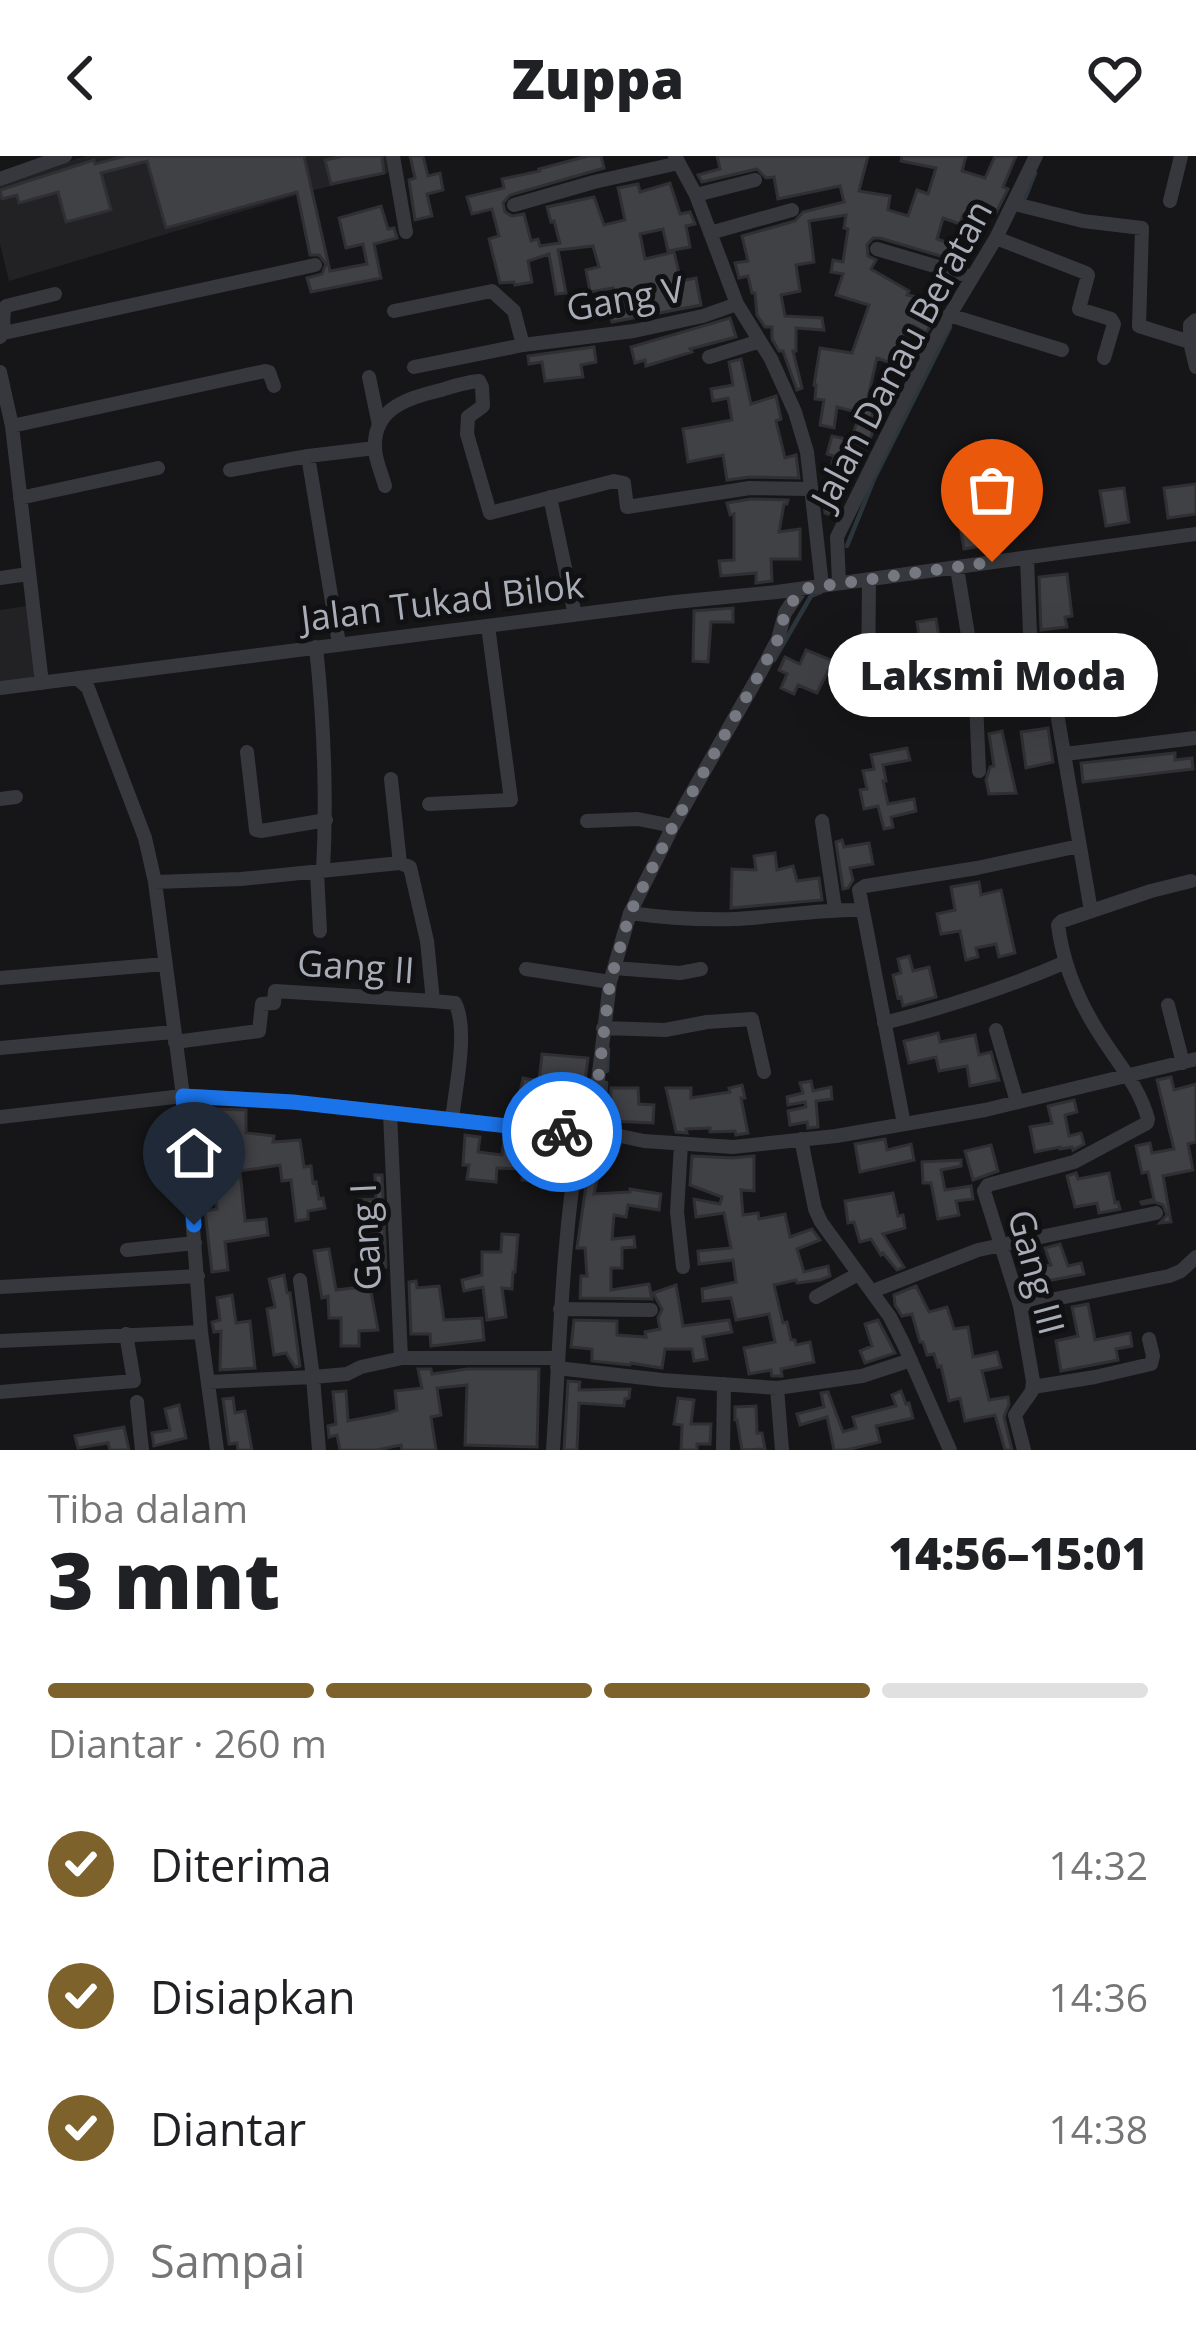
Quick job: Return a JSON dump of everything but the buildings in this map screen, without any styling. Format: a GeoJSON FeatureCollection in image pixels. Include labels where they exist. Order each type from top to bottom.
{"type":"FeatureCollection","features":[{"type":"Feature","properties":{"kind":"street"},"geometry":{"type":"LineString","coordinates":[[0,179],[25,162],[65,156]]}},
{"type":"Feature","properties":{"kind":"street"},"geometry":{"type":"LineString","coordinates":[[393,156],[406,232]]}},
{"type":"Feature","properties":{"kind":"street","name":"Jalan Danau Beratan"},"geometry":{"type":"LineString","coordinates":[[838,583],[837,537],[949,315],[1015,204],[1036,156]]}},
{"type":"Feature","properties":{"kind":"street"},"geometry":{"type":"LineString","coordinates":[[1170,200],[1181,156]]}},
{"type":"Feature","properties":{"kind":"street"},"geometry":{"type":"LineString","coordinates":[[514,205],[677,160],[696,195],[736,304],[772,359],[795,412],[807,452],[821,585]]}},
{"type":"Feature","properties":{"kind":"street"},"geometry":{"type":"LineString","coordinates":[[696,195],[755,180]]}},
{"type":"Feature","properties":{"kind":"street"},"geometry":{"type":"LineString","coordinates":[[1015,204],[1083,221],[1142,228],[1139,326],[1190,342]]}},
{"type":"Feature","properties":{"kind":"street"},"geometry":{"type":"LineString","coordinates":[[710,233],[792,210]]}},
{"type":"Feature","properties":{"kind":"street"},"geometry":{"type":"LineString","coordinates":[[996,238],[1086,272],[1079,309],[1113,323],[1104,358]]}},
{"type":"Feature","properties":{"kind":"street"},"geometry":{"type":"LineString","coordinates":[[877,249],[972,277]]}},
{"type":"Feature","properties":{"kind":"street"},"geometry":{"type":"LineString","coordinates":[[55,293],[6,306],[2,335],[315,265]]}},
{"type":"Feature","properties":{"kind":"street","name":"Gang V"},"geometry":{"type":"LineString","coordinates":[[394,311],[492,291],[514,311],[524,345]]}},
{"type":"Feature","properties":{"kind":"street","name":"Gang V"},"geometry":{"type":"LineString","coordinates":[[414,367],[524,345],[634,331],[736,304]]}},
{"type":"Feature","properties":{"kind":"street"},"geometry":{"type":"LineString","coordinates":[[949,315],[1062,350]]}},
{"type":"Feature","properties":{"kind":"street"},"geometry":{"type":"LineString","coordinates":[[1196,320],[1190,325],[1196,367]]}},
{"type":"Feature","properties":{"kind":"street"},"geometry":{"type":"LineString","coordinates":[[709,358],[760,340]]}},
{"type":"Feature","properties":{"kind":"street"},"geometry":{"type":"LineString","coordinates":[[12,427],[265,371],[274,386]]}},
{"type":"Feature","properties":{"kind":"street"},"geometry":{"type":"LineString","coordinates":[[0,372],[12,427],[28,574],[47,682]]}},
{"type":"Feature","properties":{"kind":"street"},"geometry":{"type":"LineString","coordinates":[[369,377],[379,425],[375,448],[385,485]]}},
{"type":"Feature","properties":{"kind":"street"},"geometry":{"type":"LineString","coordinates":[[379,425],[400,401],[479,381],[483,406],[468,417],[467,434],[493,513],[617,481],[624,483],[626,506],[737,489],[812,489]]}},
{"type":"Feature","properties":{"kind":"street"},"geometry":{"type":"LineString","coordinates":[[230,470],[375,448]]}},
{"type":"Feature","properties":{"kind":"street"},"geometry":{"type":"LineString","coordinates":[[308,456],[339,644]]}},
{"type":"Feature","properties":{"kind":"street"},"geometry":{"type":"LineString","coordinates":[[20,498],[158,467]]}},
{"type":"Feature","properties":{"kind":"street"},"geometry":{"type":"LineString","coordinates":[[550,497],[575,615]]}},
{"type":"Feature","properties":{"kind":"street","name":"Jalan Tukad Bilok"},"geometry":{"type":"LineString","coordinates":[[0,688],[801,589],[1196,534]]}},
{"type":"Feature","properties":{"kind":"street"},"geometry":{"type":"LineString","coordinates":[[1027,558],[1030,634],[1051,678],[1091,911]]}},
{"type":"Feature","properties":{"kind":"street"},"geometry":{"type":"LineString","coordinates":[[819,566],[836,563]]}},
{"type":"Feature","properties":{"kind":"street"},"geometry":{"type":"LineString","coordinates":[[957,568],[976,678],[979,770]]}},
{"type":"Feature","properties":{"kind":"street"},"geometry":{"type":"LineString","coordinates":[[0,578],[28,574]]}},
{"type":"Feature","properties":{"kind":"street"},"geometry":{"type":"LineString","coordinates":[[868,685],[869,579]]}},
{"type":"Feature","properties":{"kind":"street"},"geometry":{"type":"LineString","coordinates":[[553,1450],[572,1178],[586,1132],[612,975],[630,913],[801,589]]}},
{"type":"Feature","properties":{"kind":"street"},"geometry":{"type":"LineString","coordinates":[[776,592],[785,613]]}},
{"type":"Feature","properties":{"kind":"street"},"geometry":{"type":"LineString","coordinates":[[429,804],[511,800],[488,626]]}},
{"type":"Feature","properties":{"kind":"street"},"geometry":{"type":"LineString","coordinates":[[316,647],[326,820],[320,932]]}},
{"type":"Feature","properties":{"kind":"street"},"geometry":{"type":"LineString","coordinates":[[85,681],[145,838],[154,882],[183,1096],[201,1332],[217,1450]]}},
{"type":"Feature","properties":{"kind":"street"},"geometry":{"type":"LineString","coordinates":[[1065,754],[1195,738]]}},
{"type":"Feature","properties":{"kind":"street"},"geometry":{"type":"LineString","coordinates":[[247,752],[256,830],[326,820]]}},
{"type":"Feature","properties":{"kind":"street"},"geometry":{"type":"LineString","coordinates":[[391,779],[400,863]]}},
{"type":"Feature","properties":{"kind":"street"},"geometry":{"type":"LineString","coordinates":[[587,821],[638,819],[673,826]]}},
{"type":"Feature","properties":{"kind":"street"},"geometry":{"type":"LineString","coordinates":[[822,820],[836,909]]}},
{"type":"Feature","properties":{"kind":"street"},"geometry":{"type":"LineString","coordinates":[[904,1124],[859,890],[1079,845]]}},
{"type":"Feature","properties":{"kind":"street"},"geometry":{"type":"LineString","coordinates":[[154,882],[241,879],[400,863],[412,869],[433,1001],[455,1003],[460,1010],[452,1120]]}},
{"type":"Feature","properties":{"kind":"street"},"geometry":{"type":"LineString","coordinates":[[1129,1076],[1086,1012],[1066,962],[1058,925],[1191,881]]}},
{"type":"Feature","properties":{"kind":"street"},"geometry":{"type":"LineString","coordinates":[[630,913],[738,919],[861,910]]}},
{"type":"Feature","properties":{"kind":"street"},"geometry":{"type":"LineString","coordinates":[[884,1023],[985,994],[1066,962]]}},
{"type":"Feature","properties":{"kind":"street"},"geometry":{"type":"LineString","coordinates":[[0,978],[165,964]]}},
{"type":"Feature","properties":{"kind":"street"},"geometry":{"type":"LineString","coordinates":[[526,968],[612,975],[701,969]]}},
{"type":"Feature","properties":{"kind":"street","name":"Gang II"},"geometry":{"type":"LineString","coordinates":[[174,1037],[259,1031],[262,1004],[274,1003],[275,991],[433,1001]]}},
{"type":"Feature","properties":{"kind":"street"},"geometry":{"type":"LineString","coordinates":[[0,1117],[183,1096],[293,1102],[733,1147],[904,1124],[1189,1061],[1168,1005]]}},
{"type":"Feature","properties":{"kind":"street"},"geometry":{"type":"LineString","coordinates":[[603,1028],[665,1030],[752,1019],[764,1072]]}},
{"type":"Feature","properties":{"kind":"street"},"geometry":{"type":"LineString","coordinates":[[996,1030],[1017,1102]]}},
{"type":"Feature","properties":{"kind":"street"},"geometry":{"type":"LineString","coordinates":[[0,1048],[174,1037]]}},
{"type":"Feature","properties":{"kind":"street","name":"Gang III"},"geometry":{"type":"LineString","coordinates":[[1024,1450],[1015,1415],[1033,1387],[1020,1306],[985,1197],[986,1187],[1074,1162],[1147,1124],[1148,1113],[1129,1076]]}},
{"type":"Feature","properties":{"kind":"street","name":"Gang I"},"geometry":{"type":"LineString","coordinates":[[390,1113],[401,1358]]}},
{"type":"Feature","properties":{"kind":"street"},"geometry":{"type":"LineString","coordinates":[[801,1139],[815,1209],[830,1238],[873,1291],[911,1360],[950,1450]]}},
{"type":"Feature","properties":{"kind":"street"},"geometry":{"type":"LineString","coordinates":[[681,1144],[677,1212],[682,1268]]}},
{"type":"Feature","properties":{"kind":"street"},"geometry":{"type":"LineString","coordinates":[[873,1291],[1000,1245],[1156,1213]]}},
{"type":"Feature","properties":{"kind":"street"},"geometry":{"type":"LineString","coordinates":[[127,1250],[195,1243]]}},
{"type":"Feature","properties":{"kind":"street"},"geometry":{"type":"LineString","coordinates":[[1020,1306],[1169,1276],[1196,1257]]}},
{"type":"Feature","properties":{"kind":"street"},"geometry":{"type":"LineString","coordinates":[[817,1297],[858,1274]]}},
{"type":"Feature","properties":{"kind":"street"},"geometry":{"type":"LineString","coordinates":[[0,1287],[198,1276]]}},
{"type":"Feature","properties":{"kind":"street"},"geometry":{"type":"LineString","coordinates":[[300,1280],[320,1450]]}},
{"type":"Feature","properties":{"kind":"street"},"geometry":{"type":"LineString","coordinates":[[560,1309],[651,1310]]}},
{"type":"Feature","properties":{"kind":"street"},"geometry":{"type":"LineString","coordinates":[[0,1341],[201,1332]]}},
{"type":"Feature","properties":{"kind":"street"},"geometry":{"type":"LineString","coordinates":[[0,1393],[134,1381],[127,1334]]}},
{"type":"Feature","properties":{"kind":"street"},"geometry":{"type":"LineString","coordinates":[[1033,1387],[1151,1364],[1148,1340]]}},
{"type":"Feature","properties":{"kind":"street"},"geometry":{"type":"LineString","coordinates":[[208,1382],[347,1375],[362,1366],[401,1358],[557,1363],[777,1388],[862,1376],[911,1360]]}},
{"type":"Feature","properties":{"kind":"street"},"geometry":{"type":"LineString","coordinates":[[723,1450],[724,1384]]}},
{"type":"Feature","properties":{"kind":"street"},"geometry":{"type":"LineString","coordinates":[[777,1388],[782,1450]]}},
{"type":"Feature","properties":{"kind":"street"},"geometry":{"type":"LineString","coordinates":[[126,1450],[142,1449],[137,1402]]}},
{"type":"Feature","properties":{"kind":"shaded area"},"geometry":{"type":"Polygon","coordinates":[[[86,156],[390,156],[393,172],[314,190],[9,281],[0,244],[0,183],[86,156]]]}},
{"type":"Feature","properties":{"kind":"shaded area"},"geometry":{"type":"Polygon","coordinates":[[[26,606],[38,673],[0,681],[0,610],[26,606]]]}},
{"type":"Feature","properties":{"kind":"waterway"},"geometry":{"type":"LineString","coordinates":[[1025,198],[1035,173]]}},
{"type":"Feature","properties":{"kind":"waterway"},"geometry":{"type":"LineString","coordinates":[[847,546],[874,479],[950,327]]}},
{"type":"Feature","properties":{"kind":"waterway"},"geometry":{"type":"LineString","coordinates":[[774,660],[811,596],[821,592]]}},
{"type":"Feature","properties":{"kind":"waterway"},"geometry":{"type":"LineString","coordinates":[[607,1071],[608,1049]]}},
{"type":"Feature","properties":{"kind":"waterway"},"geometry":{"type":"LineString","coordinates":[[603,1120],[606,1083]]}},
{"type":"Feature","properties":{"kind":"waterway"},"geometry":{"type":"LineString","coordinates":[[580,1178],[588,1136]]}},
{"type":"Feature","properties":{"kind":"way so far"},"geometry":{"type":"LineString","coordinates":[[562,1132],[592,1130],[610,982],[630,913],[801,589],[992,562]]}},
{"type":"Feature","properties":{"kind":"place","name":"Laksmi Moda"},"geometry":{"type":"Point","coordinates":[992,562]}},
{"type":"Feature","properties":{"kind":"route"},"geometry":{"type":"LineString","coordinates":[[194,1225],[183,1096],[293,1102],[562,1132]]}}]}
